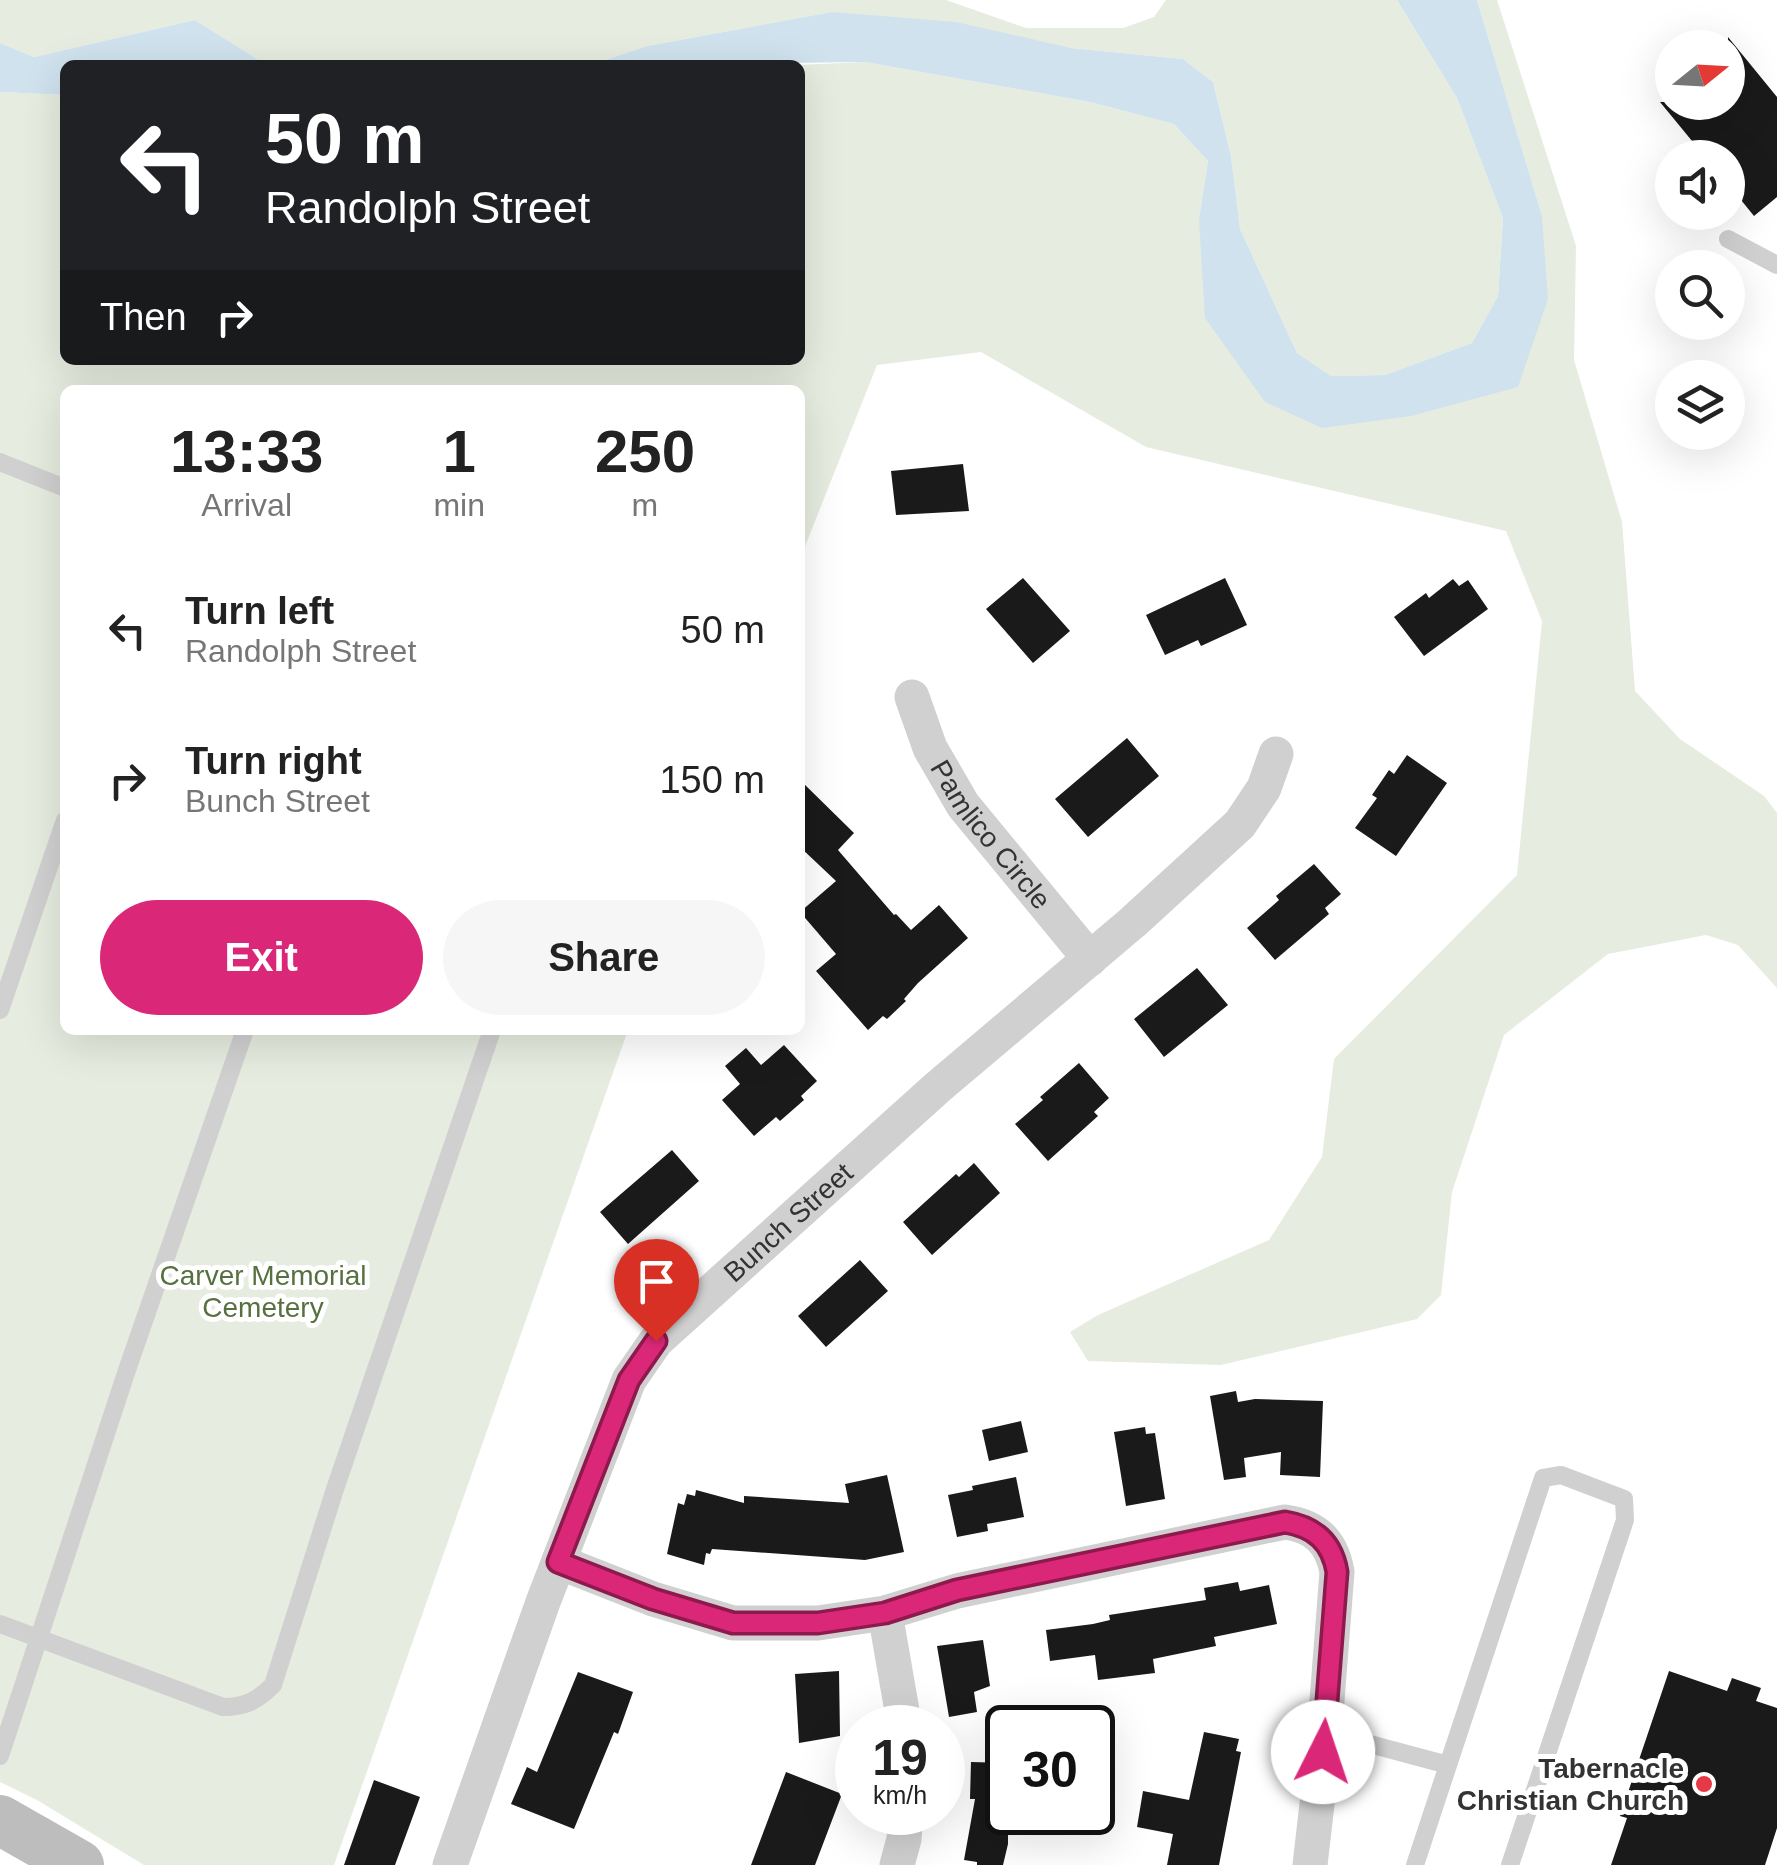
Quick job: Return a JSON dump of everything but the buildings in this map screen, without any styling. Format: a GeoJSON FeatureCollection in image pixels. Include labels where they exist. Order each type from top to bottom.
{"type":"FeatureCollection","features":[{"type":"Feature","properties":{"kind":"main road"},"geometry":{"type":"LineString","coordinates":[[0,1820],[79,1865]]}},
{"type":"Feature","properties":{"kind":"street","name":"Pamlico Circle"},"geometry":{"type":"LineString","coordinates":[[912,697],[930,748],[963,805],[1090,959]]}},
{"type":"Feature","properties":{"kind":"street","name":"Bunch Street"},"geometry":{"type":"LineString","coordinates":[[450,1865],[558,1562],[629,1380],[656,1341],[938,1087],[1090,959],[1240,824],[1264,788],[1276,754]]}},
{"type":"Feature","properties":{"kind":"street"},"geometry":{"type":"LineString","coordinates":[[558,1562],[653,1599],[733,1623],[818,1623],[885,1613],[957,1590],[1285,1522],[1312,1529],[1327,1542],[1337,1572],[1310,1865]]}},
{"type":"Feature","properties":{"kind":"street"},"geometry":{"type":"LineString","coordinates":[[885,1613],[901,1705]]}},
{"type":"Feature","properties":{"kind":"street"},"geometry":{"type":"LineString","coordinates":[[896,1865],[904,1835]]}},
{"type":"Feature","properties":{"kind":"lane"},"geometry":{"type":"LineString","coordinates":[[1728,239],[1777,265]]}},
{"type":"Feature","properties":{"kind":"lane"},"geometry":{"type":"LineString","coordinates":[[0,462],[60,486]]}},
{"type":"Feature","properties":{"kind":"lane"},"geometry":{"type":"LineString","coordinates":[[0,1010],[60,835]]}},
{"type":"Feature","properties":{"kind":"lane"},"geometry":{"type":"LineString","coordinates":[[0,1756],[243,1035]]}},
{"type":"Feature","properties":{"kind":"lane"},"geometry":{"type":"LineString","coordinates":[[0,1624],[223,1707],[239,1707],[258,1700],[273,1685],[335,1488],[490,1035]]}},
{"type":"Feature","properties":{"kind":"lane"},"geometry":{"type":"LineString","coordinates":[[1414,1865],[1543,1478],[1561,1475],[1624,1499],[1625,1520],[1510,1865]]}},
{"type":"Feature","properties":{"kind":"lane"},"geometry":{"type":"LineString","coordinates":[[1325,1732],[1448,1765]]}},
{"type":"Feature","properties":{"kind":"green space"},"geometry":{"type":"Polygon","coordinates":[[[0,0],[946,0],[1026,28],[1123,28],[1154,17],[1166,0],[1397,0],[1457,98],[1503,218],[1498,296],[1472,343],[1385,375],[1331,376],[1297,353],[1240,229],[1231,156],[1213,82],[1183,59],[1071,48],[832,12],[647,46],[607,60],[259,60],[195,20],[34,57],[0,43],[0,0]]]}},
{"type":"Feature","properties":{"kind":"green space","name":"Carver Memorial Cemetery"},"geometry":{"type":"Polygon","coordinates":[[[1477,0],[1497,0],[1576,246],[1574,360],[1622,522],[1635,691],[1680,739],[1764,796],[1777,813],[1777,988],[1738,945],[1706,935],[1608,954],[1504,1035],[1452,1192],[1441,1295],[1417,1319],[1221,1365],[1088,1361],[1070,1332],[1098,1315],[1269,1240],[1322,1157],[1334,1059],[1517,875],[1542,621],[1506,531],[1146,447],[981,352],[877,365],[805,546],[805,385],[60,385],[60,1035],[626,1035],[334,1865],[144,1865],[0,1782],[0,92],[60,95],[60,365],[805,365],[805,65],[865,62],[1090,102],[1174,124],[1208,161],[1199,219],[1265,402],[1518,387],[1542,216],[1477,0]]]}},
{"type":"Feature","properties":{"kind":"water"},"geometry":{"type":"Polygon","coordinates":[[[1397,0],[1477,0],[1542,216],[1548,299],[1518,387],[1411,416],[1322,428],[1265,402],[1205,318],[1199,219],[1208,161],[1174,124],[1090,102],[865,62],[607,60],[647,46],[832,12],[956,22],[1071,48],[1183,59],[1213,82],[1231,156],[1240,229],[1297,353],[1331,376],[1385,375],[1472,343],[1498,296],[1503,218],[1457,98],[1397,0]]]}},
{"type":"Feature","properties":{"kind":"water"},"geometry":{"type":"Polygon","coordinates":[[[195,20],[259,60],[60,60],[60,95],[0,92],[0,43],[34,57],[195,20]]]}},
{"type":"Feature","properties":{"kind":"place","name":"Tabernacle Christian Church"},"geometry":{"type":"Point","coordinates":[1704,1784]}},
{"type":"Feature","properties":{"kind":"route"},"geometry":{"type":"LineString","coordinates":[[656,1341],[629,1380],[558,1562],[653,1599],[733,1623],[818,1623],[885,1613],[957,1590],[1108,1557],[1285,1522],[1301,1524],[1327,1542],[1337,1572],[1323,1752]]}}]}
